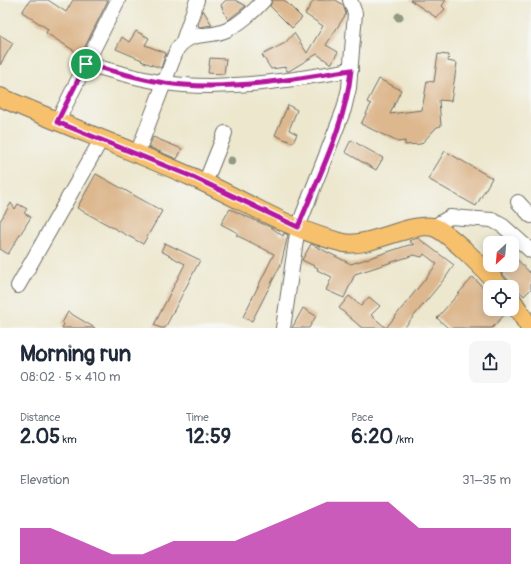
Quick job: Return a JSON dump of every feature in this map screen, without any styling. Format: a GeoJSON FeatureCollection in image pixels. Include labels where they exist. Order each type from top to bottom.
{"type":"FeatureCollection","features":[{"type":"Feature","properties":{"kind":"main road"},"geometry":{"type":"LineString","coordinates":[[0,97],[205,183],[298,227],[329,239],[346,243],[358,243],[420,228],[433,227],[446,236],[493,280]]}},
{"type":"Feature","properties":{"kind":"main road"},"geometry":{"type":"LineString","coordinates":[[519,311],[530,328]]}},
{"type":"Feature","properties":{"kind":"street"},"geometry":{"type":"LineString","coordinates":[[57,122],[118,0]]}},
{"type":"Feature","properties":{"kind":"street"},"geometry":{"type":"LineString","coordinates":[[137,154],[177,49],[183,41],[197,0]]}},
{"type":"Feature","properties":{"kind":"street"},"geometry":{"type":"LineString","coordinates":[[183,41],[193,36],[227,30],[240,22],[264,0]]}},
{"type":"Feature","properties":{"kind":"street"},"geometry":{"type":"LineString","coordinates":[[283,328],[298,227],[344,109],[349,88],[354,13],[350,0]]}},
{"type":"Feature","properties":{"kind":"street"},"geometry":{"type":"LineString","coordinates":[[86,64],[164,83],[220,86],[262,84],[351,70]]}},
{"type":"Feature","properties":{"kind":"street"},"geometry":{"type":"LineString","coordinates":[[205,183],[225,133]]}},
{"type":"Feature","properties":{"kind":"street"},"geometry":{"type":"LineString","coordinates":[[18,286],[101,140]]}},
{"type":"Feature","properties":{"kind":"street"},"geometry":{"type":"LineString","coordinates":[[518,202],[531,216]]}},
{"type":"Feature","properties":{"kind":"street"},"geometry":{"type":"LineString","coordinates":[[433,227],[450,217],[492,220],[503,226],[531,251]]}},
{"type":"Feature","properties":{"kind":"building"},"geometry":{"type":"Polygon","coordinates":[[[30,0],[48,0],[66,12],[73,0],[108,0],[81,55],[46,33],[48,29],[22,12],[30,0]]]}},
{"type":"Feature","properties":{"kind":"building"},"geometry":{"type":"Polygon","coordinates":[[[226,0],[235,0],[246,6],[228,20],[221,5],[226,0]]]}},
{"type":"Feature","properties":{"kind":"building"},"geometry":{"type":"Polygon","coordinates":[[[272,0],[284,0],[302,18],[292,28],[270,6],[272,0]]]}},
{"type":"Feature","properties":{"kind":"building"},"geometry":{"type":"Polygon","coordinates":[[[314,0],[336,0],[343,5],[346,14],[326,45],[338,52],[331,64],[317,54],[289,71],[287,71],[286,67],[271,69],[262,55],[285,43],[294,33],[307,53],[323,26],[305,14],[314,0]]]}},
{"type":"Feature","properties":{"kind":"building"},"geometry":{"type":"Polygon","coordinates":[[[410,0],[446,0],[442,6],[445,9],[437,18],[410,0]]]}},
{"type":"Feature","properties":{"kind":"building"},"geometry":{"type":"Polygon","coordinates":[[[203,10],[212,25],[199,27],[198,24],[203,10]]]}},
{"type":"Feature","properties":{"kind":"building"},"geometry":{"type":"Polygon","coordinates":[[[136,31],[149,38],[145,45],[166,53],[161,68],[141,61],[142,60],[116,49],[122,37],[129,42],[136,31]]]}},
{"type":"Feature","properties":{"kind":"building"},"geometry":{"type":"Polygon","coordinates":[[[0,35],[13,43],[0,65],[0,35]]]}},
{"type":"Feature","properties":{"kind":"building"},"geometry":{"type":"Polygon","coordinates":[[[438,54],[449,55],[448,61],[457,63],[451,101],[439,100],[441,126],[437,127],[421,144],[405,145],[405,141],[398,142],[361,124],[371,104],[367,102],[379,79],[401,90],[390,114],[422,110],[427,81],[434,82],[438,54]]]}},
{"type":"Feature","properties":{"kind":"building"},"geometry":{"type":"Polygon","coordinates":[[[210,58],[226,59],[224,74],[208,73],[210,58]]]}},
{"type":"Feature","properties":{"kind":"building"},"geometry":{"type":"Polygon","coordinates":[[[288,105],[297,110],[289,130],[297,134],[293,143],[275,135],[288,105]]]}},
{"type":"Feature","properties":{"kind":"building"},"geometry":{"type":"Polygon","coordinates":[[[153,137],[182,149],[177,159],[149,147],[153,137]]]}},
{"type":"Feature","properties":{"kind":"building"},"geometry":{"type":"Polygon","coordinates":[[[351,140],[383,158],[376,170],[345,152],[351,140]]]}},
{"type":"Feature","properties":{"kind":"building"},"geometry":{"type":"Polygon","coordinates":[[[445,151],[492,178],[476,206],[428,179],[445,151]]]}},
{"type":"Feature","properties":{"kind":"building"},"geometry":{"type":"Polygon","coordinates":[[[96,174],[162,211],[143,244],[77,208],[96,174]]]}},
{"type":"Feature","properties":{"kind":"building"},"geometry":{"type":"Polygon","coordinates":[[[11,203],[15,209],[18,204],[27,209],[24,213],[31,217],[8,254],[0,249],[0,221],[11,203]]]}},
{"type":"Feature","properties":{"kind":"building"},"geometry":{"type":"Polygon","coordinates":[[[230,209],[272,228],[283,236],[284,233],[288,235],[281,264],[252,321],[243,317],[274,254],[236,235],[238,233],[221,224],[230,209]]]}},
{"type":"Feature","properties":{"kind":"building"},"geometry":{"type":"Polygon","coordinates":[[[418,238],[454,265],[404,328],[386,328],[437,264],[424,254],[422,257],[414,255],[355,274],[344,298],[326,290],[332,277],[317,270],[318,268],[302,260],[311,244],[351,264],[409,245],[414,245],[409,241],[418,238]]]}},
{"type":"Feature","properties":{"kind":"building"},"geometry":{"type":"Polygon","coordinates":[[[165,243],[200,260],[165,328],[161,328],[154,325],[185,264],[161,251],[165,243]]]}},
{"type":"Feature","properties":{"kind":"building"},"geometry":{"type":"Polygon","coordinates":[[[519,261],[531,274],[531,289],[524,296],[519,291],[519,280],[509,280],[501,272],[519,272],[519,261]]]}},
{"type":"Feature","properties":{"kind":"building"},"geometry":{"type":"Polygon","coordinates":[[[473,277],[483,288],[483,316],[503,316],[492,328],[448,328],[437,318],[473,277]]]}},
{"type":"Feature","properties":{"kind":"building"},"geometry":{"type":"Polygon","coordinates":[[[349,296],[361,306],[369,297],[380,306],[371,315],[386,328],[362,328],[339,308],[349,296]]]}},
{"type":"Feature","properties":{"kind":"building"},"geometry":{"type":"Polygon","coordinates":[[[303,308],[316,316],[309,328],[292,328],[303,308]]]}},
{"type":"Feature","properties":{"kind":"building"},"geometry":{"type":"Polygon","coordinates":[[[68,312],[95,328],[62,328],[64,324],[62,323],[68,312]]]}},
{"type":"Feature","properties":{"kind":"route"},"geometry":{"type":"LineString","coordinates":[[86,64],[164,83],[220,86],[269,83],[351,70],[349,88],[344,109],[298,227],[193,177],[57,122],[86,64]]}}]}
